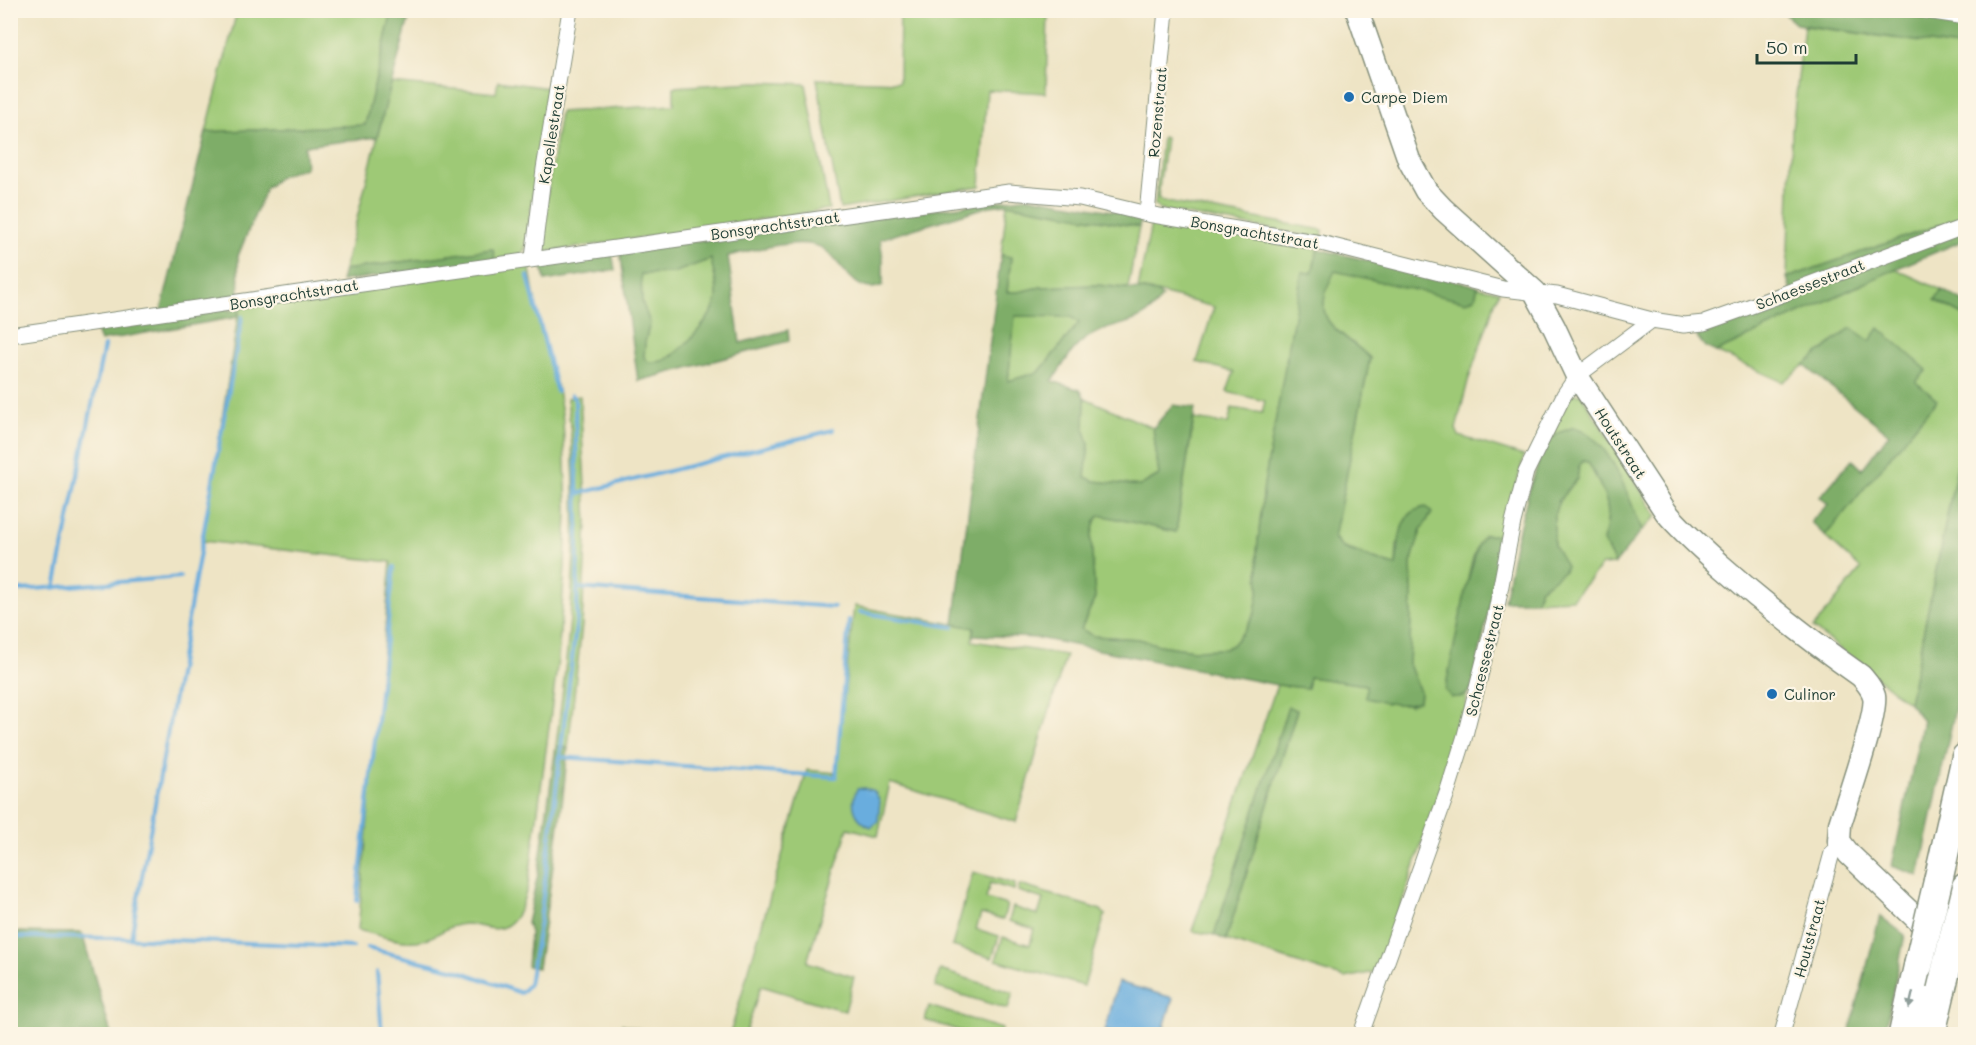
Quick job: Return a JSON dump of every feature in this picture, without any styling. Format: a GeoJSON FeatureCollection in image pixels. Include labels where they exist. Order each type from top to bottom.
{"type":"FeatureCollection","features":[{"type":"Feature","properties":{"kind":"highway"},"geometry":{"type":"LineString","coordinates":[[1903,1035],[1965,757]]}},
{"type":"Feature","properties":{"kind":"highway"},"geometry":{"type":"LineString","coordinates":[[1931,1035],[1963,899]]}},
{"type":"Feature","properties":{"kind":"street","name":"Kapellestraat"},"geometry":{"type":"LineString","coordinates":[[533,258],[544,169],[570,10]]}},
{"type":"Feature","properties":{"kind":"street","name":"Rozenstraat"},"geometry":{"type":"LineString","coordinates":[[1148,214],[1166,10]]}},
{"type":"Feature","properties":{"kind":"street","name":"Houtstraat"},"geometry":{"type":"LineString","coordinates":[[1357,10],[1409,160],[1426,191],[1535,292],[1577,376],[1666,512],[1679,528],[1744,587],[1788,623],[1861,676],[1874,696],[1874,706],[1839,830],[1841,846],[1832,853],[1782,1035]]}},
{"type":"Feature","properties":{"kind":"street"},"geometry":{"type":"LineString","coordinates":[[1920,10],[1965,17]]}},
{"type":"Feature","properties":{"kind":"street","name":"Bonsgrachtstraat"},"geometry":{"type":"LineString","coordinates":[[10,335],[227,305],[533,258],[1009,192],[1080,198],[1148,214],[1321,243],[1503,290],[1535,292]]}},
{"type":"Feature","properties":{"kind":"street","name":"Schaessestraat"},"geometry":{"type":"LineString","coordinates":[[1535,292],[1557,295],[1652,320],[1684,325],[1704,323],[1965,226]]}},
{"type":"Feature","properties":{"kind":"street","name":"Schaessestraat"},"geometry":{"type":"LineString","coordinates":[[1361,1035],[1448,793],[1464,739],[1495,617],[1513,522],[1526,472],[1564,395],[1577,376],[1652,320]]}},
{"type":"Feature","properties":{"kind":"street"},"geometry":{"type":"LineString","coordinates":[[1841,846],[1965,966]]}},
{"type":"Feature","properties":{"kind":"green space"},"geometry":{"type":"Polygon","coordinates":[[[1878,10],[1965,23],[1965,48],[1796,24],[1785,11],[1878,10]]]}},
{"type":"Feature","properties":{"kind":"green space"},"geometry":{"type":"Polygon","coordinates":[[[237,11],[392,11],[365,125],[206,132],[237,11]]]}},
{"type":"Feature","properties":{"kind":"green space"},"geometry":{"type":"Polygon","coordinates":[[[392,11],[411,11],[377,137],[304,146],[306,168],[278,178],[266,188],[238,256],[239,297],[226,299],[229,311],[240,308],[238,317],[100,341],[96,331],[159,319],[206,132],[365,125],[392,11]]]}},
{"type":"Feature","properties":{"kind":"green space"},"geometry":{"type":"Polygon","coordinates":[[[900,11],[1048,11],[1046,93],[987,90],[980,186],[840,209],[817,79],[899,82],[900,11]]]}},
{"type":"Feature","properties":{"kind":"green space"},"geometry":{"type":"Polygon","coordinates":[[[1804,26],[1965,48],[1965,216],[1787,278],[1792,130],[1804,26]]]}},
{"type":"Feature","properties":{"kind":"green space"},"geometry":{"type":"Polygon","coordinates":[[[498,81],[548,88],[525,249],[521,254],[495,260],[492,249],[344,270],[391,83],[496,93],[498,81]]]}},
{"type":"Feature","properties":{"kind":"green space"},"geometry":{"type":"Polygon","coordinates":[[[755,82],[806,84],[829,209],[547,252],[539,247],[560,112],[674,105],[674,87],[755,82]]]}},
{"type":"Feature","properties":{"kind":"green space"},"geometry":{"type":"Polygon","coordinates":[[[1162,137],[1166,138],[1158,197],[1161,201],[1323,230],[1322,238],[1160,210],[1155,205],[1162,137]]]}},
{"type":"Feature","properties":{"kind":"green space"},"geometry":{"type":"Polygon","coordinates":[[[1030,197],[1142,216],[1139,227],[1007,204],[990,206],[880,239],[883,285],[873,288],[857,283],[831,255],[815,245],[804,243],[777,245],[728,256],[740,343],[788,330],[789,341],[638,381],[620,251],[1030,197]],[[711,259],[673,273],[641,274],[642,302],[650,323],[644,357],[648,362],[662,361],[678,351],[704,324],[717,297],[711,259]]]}},
{"type":"Feature","properties":{"kind":"green space"},"geometry":{"type":"Polygon","coordinates":[[[1007,204],[1139,227],[1128,288],[1097,285],[1041,287],[1007,292],[1011,258],[1001,255],[1007,204]]]}},
{"type":"Feature","properties":{"kind":"green space"},"geometry":{"type":"Polygon","coordinates":[[[1965,216],[1965,240],[1895,269],[1716,352],[1705,347],[1697,337],[1700,332],[1793,297],[1787,278],[1965,216]]]}},
{"type":"Feature","properties":{"kind":"green space"},"geometry":{"type":"Polygon","coordinates":[[[1155,220],[1318,249],[1312,274],[1302,272],[1264,485],[1257,551],[1259,588],[1255,613],[1245,630],[1232,645],[1225,649],[1193,650],[1159,645],[1139,639],[1093,636],[1081,629],[1095,598],[1091,538],[1095,521],[1101,515],[1176,532],[1194,419],[1228,424],[1232,408],[1262,413],[1265,401],[1227,392],[1234,372],[1197,362],[1214,307],[1138,289],[1151,224],[1155,220]]]}},
{"type":"Feature","properties":{"kind":"green space"},"geometry":{"type":"Polygon","coordinates":[[[493,249],[495,260],[341,281],[344,270],[493,249]]]}},
{"type":"Feature","properties":{"kind":"green space"},"geometry":{"type":"Polygon","coordinates":[[[1318,249],[1478,286],[1475,298],[1466,302],[1335,271],[1327,288],[1324,302],[1329,322],[1370,358],[1334,538],[1343,548],[1396,565],[1399,538],[1404,522],[1416,510],[1426,507],[1432,513],[1421,530],[1411,563],[1409,664],[1420,692],[1419,701],[1400,704],[1366,698],[1366,685],[1309,677],[1307,688],[1277,685],[1038,638],[973,635],[974,628],[954,624],[1001,255],[1011,257],[1007,292],[1041,287],[1097,285],[1157,292],[1162,297],[1155,307],[1138,319],[1085,339],[1074,349],[1052,381],[1080,390],[1085,398],[1084,428],[1089,444],[1085,477],[1094,481],[1140,486],[1159,475],[1153,428],[1173,405],[1195,408],[1176,532],[1100,515],[1095,521],[1091,538],[1095,598],[1081,629],[1093,636],[1139,639],[1159,645],[1193,650],[1225,649],[1232,645],[1245,630],[1255,613],[1259,588],[1257,551],[1264,484],[1302,272],[1312,273],[1318,249]],[[1015,316],[1008,381],[1039,372],[1079,323],[1071,317],[1015,316]]]}},
{"type":"Feature","properties":{"kind":"green space"},"geometry":{"type":"Polygon","coordinates":[[[612,252],[615,270],[545,281],[541,262],[612,252]]]}},
{"type":"Feature","properties":{"kind":"green space"},"geometry":{"type":"Polygon","coordinates":[[[711,259],[717,297],[704,324],[678,351],[662,361],[648,362],[644,358],[650,323],[642,302],[641,274],[673,273],[711,259]]]}},
{"type":"Feature","properties":{"kind":"green space"},"geometry":{"type":"Polygon","coordinates":[[[529,263],[539,324],[558,390],[563,420],[567,508],[558,659],[528,886],[518,913],[511,923],[501,928],[460,924],[418,941],[392,939],[358,930],[391,562],[203,541],[238,317],[240,308],[529,263]]]}},
{"type":"Feature","properties":{"kind":"green space"},"geometry":{"type":"Polygon","coordinates":[[[1895,269],[1942,290],[1935,300],[1965,316],[1965,428],[1909,703],[1813,628],[1861,569],[1825,536],[1936,400],[1870,341],[1851,328],[1783,382],[1716,352],[1895,269]]]}},
{"type":"Feature","properties":{"kind":"green space"},"geometry":{"type":"Polygon","coordinates":[[[1334,271],[1458,284],[1499,291],[1468,381],[1456,429],[1459,436],[1524,456],[1503,539],[1484,535],[1474,554],[1466,598],[1467,693],[1465,715],[1379,971],[1345,978],[1226,940],[1297,710],[1288,708],[1214,935],[1192,931],[1277,685],[1307,688],[1309,677],[1367,685],[1410,705],[1419,701],[1420,692],[1409,664],[1411,563],[1426,521],[1397,544],[1396,565],[1343,547],[1334,537],[1370,358],[1329,322],[1325,313],[1323,302],[1334,271]]]}},
{"type":"Feature","properties":{"kind":"green space"},"geometry":{"type":"Polygon","coordinates":[[[1942,290],[1965,302],[1965,316],[1935,300],[1942,290]]]}},
{"type":"Feature","properties":{"kind":"green space"},"geometry":{"type":"Polygon","coordinates":[[[1015,315],[1071,317],[1079,323],[1039,372],[1008,381],[1015,315]]]}},
{"type":"Feature","properties":{"kind":"green space"},"geometry":{"type":"Polygon","coordinates":[[[1851,328],[1870,341],[1879,328],[1927,370],[1916,382],[1937,400],[1825,536],[1811,522],[1828,504],[1820,497],[1852,459],[1862,469],[1889,434],[1804,365],[1851,328]]]}},
{"type":"Feature","properties":{"kind":"green space"},"geometry":{"type":"Polygon","coordinates":[[[1581,394],[1657,516],[1642,530],[1620,478],[1604,450],[1546,441],[1569,397],[1581,394]]]}},
{"type":"Feature","properties":{"kind":"green space"},"geometry":{"type":"Polygon","coordinates":[[[580,396],[587,522],[582,625],[568,748],[556,746],[570,616],[575,528],[572,442],[567,398],[580,396]]]}},
{"type":"Feature","properties":{"kind":"green space"},"geometry":{"type":"Polygon","coordinates":[[[1085,398],[1153,428],[1159,475],[1140,486],[1094,481],[1085,477],[1089,444],[1084,428],[1085,398]]]}},
{"type":"Feature","properties":{"kind":"green space"},"geometry":{"type":"Polygon","coordinates":[[[1574,427],[1587,433],[1608,455],[1617,470],[1642,530],[1615,564],[1603,541],[1608,518],[1606,500],[1588,462],[1583,461],[1579,466],[1577,479],[1559,500],[1554,516],[1554,545],[1566,566],[1564,571],[1540,589],[1536,601],[1504,601],[1515,544],[1530,487],[1546,441],[1574,427]]]}},
{"type":"Feature","properties":{"kind":"green space"},"geometry":{"type":"Polygon","coordinates":[[[1965,428],[1965,663],[1919,876],[1892,866],[1923,720],[1909,703],[1965,428]]]}},
{"type":"Feature","properties":{"kind":"green space"},"geometry":{"type":"Polygon","coordinates":[[[1583,461],[1588,462],[1606,500],[1608,518],[1603,541],[1615,564],[1602,565],[1572,599],[1536,601],[1540,589],[1552,580],[1559,556],[1554,545],[1556,506],[1577,479],[1579,466],[1583,461]]]}},
{"type":"Feature","properties":{"kind":"green space"},"geometry":{"type":"Polygon","coordinates":[[[1484,535],[1495,535],[1503,539],[1502,550],[1472,688],[1463,696],[1451,697],[1445,690],[1466,588],[1478,544],[1484,535]]]}},
{"type":"Feature","properties":{"kind":"green space"},"geometry":{"type":"Polygon","coordinates":[[[854,606],[975,628],[972,641],[1066,655],[1016,822],[890,783],[878,836],[848,828],[807,962],[854,977],[845,1011],[761,986],[745,1034],[730,1034],[807,770],[836,773],[854,606]]]}},
{"type":"Feature","properties":{"kind":"green space"},"geometry":{"type":"Polygon","coordinates":[[[1288,707],[1297,710],[1226,940],[1214,935],[1288,707]]]}},
{"type":"Feature","properties":{"kind":"green space"},"geometry":{"type":"Polygon","coordinates":[[[556,746],[568,748],[538,968],[527,966],[530,933],[527,923],[538,874],[556,746]]]}},
{"type":"Feature","properties":{"kind":"green space"},"geometry":{"type":"Polygon","coordinates":[[[973,872],[1015,884],[1014,890],[990,883],[986,899],[1007,905],[1003,920],[981,914],[976,929],[999,936],[992,958],[952,946],[973,872]]]}},
{"type":"Feature","properties":{"kind":"green space"},"geometry":{"type":"Polygon","coordinates":[[[1020,885],[1101,910],[1105,915],[1084,986],[996,960],[1003,937],[1030,945],[1034,929],[1009,921],[1013,907],[1038,915],[1043,899],[1018,891],[1020,885]]]}},
{"type":"Feature","properties":{"kind":"green space"},"geometry":{"type":"Polygon","coordinates":[[[1880,916],[1905,935],[1884,1034],[1849,1034],[1880,916]]]}},
{"type":"Feature","properties":{"kind":"green space"},"geometry":{"type":"Polygon","coordinates":[[[11,932],[82,933],[111,1034],[11,1034],[11,932]]]}},
{"type":"Feature","properties":{"kind":"green space"},"geometry":{"type":"Polygon","coordinates":[[[940,970],[1013,993],[1008,1009],[935,987],[940,970]]]}},
{"type":"Feature","properties":{"kind":"green space"},"geometry":{"type":"Polygon","coordinates":[[[929,1006],[1002,1029],[1000,1034],[970,1034],[925,1020],[929,1006]]]}},
{"type":"Feature","properties":{"kind":"green space"},"geometry":{"type":"Polygon","coordinates":[[[622,1024],[656,1034],[623,1034],[622,1024]]]}},
{"type":"Feature","properties":{"kind":"water"},"geometry":{"type":"Polygon","coordinates":[[[864,788],[874,791],[880,801],[878,821],[871,827],[857,816],[854,806],[857,789],[864,788]]]}},
{"type":"Feature","properties":{"kind":"water"},"geometry":{"type":"Polygon","coordinates":[[[1118,982],[1173,998],[1162,1034],[1119,1034],[1105,1031],[1118,982]]]}},
{"type":"Feature","properties":{"kind":"waterway"},"geometry":{"type":"LineString","coordinates":[[528,276],[557,392]]}},
{"type":"Feature","properties":{"kind":"waterway"},"geometry":{"type":"LineString","coordinates":[[131,938],[242,317]]}},
{"type":"Feature","properties":{"kind":"waterway"},"geometry":{"type":"LineString","coordinates":[[55,588],[104,346]]}},
{"type":"Feature","properties":{"kind":"waterway"},"geometry":{"type":"LineString","coordinates":[[367,948],[456,970],[521,993],[529,984],[540,921],[577,618],[578,526],[575,399],[571,395]]}},
{"type":"Feature","properties":{"kind":"waterway"},"geometry":{"type":"LineString","coordinates":[[577,494],[833,430]]}},
{"type":"Feature","properties":{"kind":"waterway"},"geometry":{"type":"LineString","coordinates":[[357,901],[394,567]]}},
{"type":"Feature","properties":{"kind":"waterway"},"geometry":{"type":"LineString","coordinates":[[10,591],[180,577]]}},
{"type":"Feature","properties":{"kind":"waterway"},"geometry":{"type":"LineString","coordinates":[[578,588],[834,607]]}},
{"type":"Feature","properties":{"kind":"waterway"},"geometry":{"type":"LineString","coordinates":[[859,612],[953,627]]}},
{"type":"Feature","properties":{"kind":"waterway"},"geometry":{"type":"LineString","coordinates":[[560,757],[836,777],[849,620]]}},
{"type":"Feature","properties":{"kind":"waterway"},"geometry":{"type":"LineString","coordinates":[[10,937],[121,938],[353,947]]}},
{"type":"Feature","properties":{"kind":"waterway"},"geometry":{"type":"LineString","coordinates":[[377,972],[382,1034]]}},
{"type":"Feature","properties":{"kind":"place","name":"Carpe Diem"},"geometry":{"type":"Point","coordinates":[1349,97]}},
{"type":"Feature","properties":{"kind":"place","name":"Culinor"},"geometry":{"type":"Point","coordinates":[1772,694]}}]}
